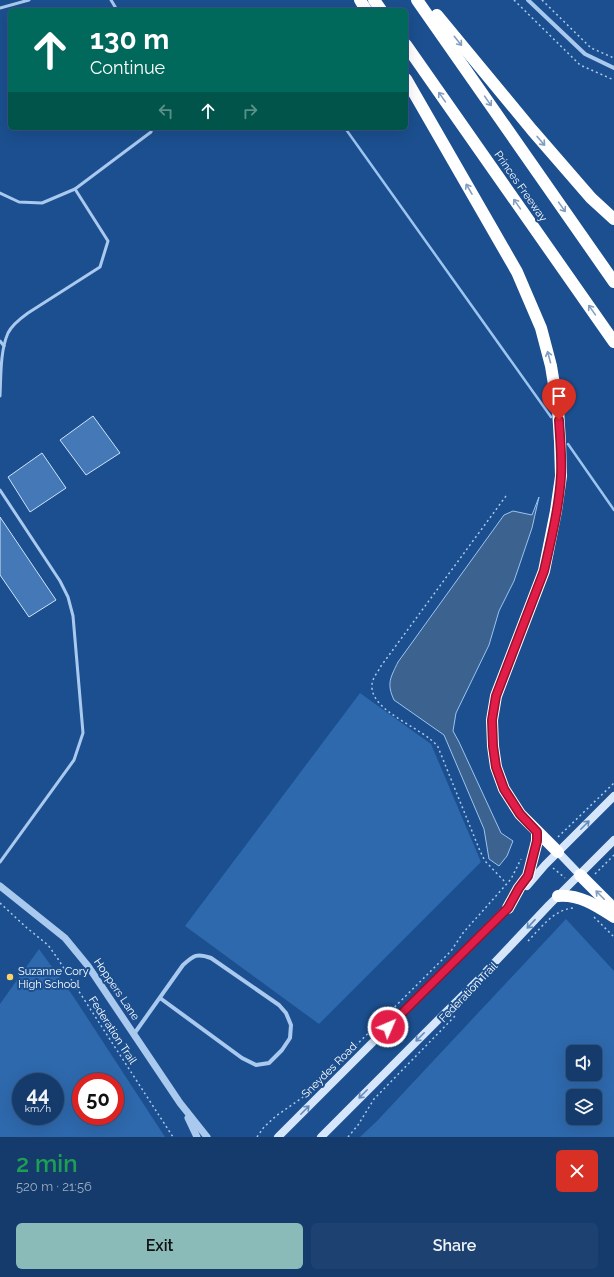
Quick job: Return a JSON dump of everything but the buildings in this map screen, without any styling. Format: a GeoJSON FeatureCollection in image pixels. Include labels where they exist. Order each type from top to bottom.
{"type":"FeatureCollection","features":[{"type":"Feature","properties":{"kind":"highway","name":"Princes Freeway"},"geometry":{"type":"LineString","coordinates":[[418,0],[614,282]]}},
{"type":"Feature","properties":{"kind":"highway"},"geometry":{"type":"LineString","coordinates":[[424,0],[532,130],[591,198],[614,219]]}},
{"type":"Feature","properties":{"kind":"highway","name":"Princes Freeway"},"geometry":{"type":"LineString","coordinates":[[408,48],[614,342]]}},
{"type":"Feature","properties":{"kind":"highway"},"geometry":{"type":"LineString","coordinates":[[408,82],[517,272],[540,328],[551,366],[558,409],[560,442],[561,476],[556,511],[544,571],[496,696],[492,720],[493,746],[496,767],[504,789],[520,814],[554,849]]}},
{"type":"Feature","properties":{"kind":"highway"},"geometry":{"type":"LineString","coordinates":[[508,908],[519,888],[528,876],[537,841],[537,832]]}},
{"type":"Feature","properties":{"kind":"highway"},"geometry":{"type":"LineString","coordinates":[[575,879],[614,909]]}},
{"type":"Feature","properties":{"kind":"highway"},"geometry":{"type":"LineString","coordinates":[[558,896],[578,898],[600,908],[614,917]]}},
{"type":"Feature","properties":{"kind":"main road","name":"Sneydes Road"},"geometry":{"type":"LineString","coordinates":[[278,1137],[508,908],[548,863],[554,849],[614,796]]}},
{"type":"Feature","properties":{"kind":"main road"},"geometry":{"type":"LineString","coordinates":[[321,1137],[480,978],[614,840]]}},
{"type":"Feature","properties":{"kind":"main road"},"geometry":{"type":"LineString","coordinates":[[554,849],[575,879]]}},
{"type":"Feature","properties":{"kind":"street"},"geometry":{"type":"LineString","coordinates":[[528,0],[585,54],[614,68]]}},
{"type":"Feature","properties":{"kind":"street","name":"Hoppers Lane"},"geometry":{"type":"LineString","coordinates":[[0,886],[65,938],[88,966],[180,1103],[207,1137]]}},
{"type":"Feature","properties":{"kind":"street"},"geometry":{"type":"LineString","coordinates":[[134,1034],[183,965],[192,957],[201,955],[211,958],[279,1005],[286,1013],[291,1025],[290,1038],[282,1050],[269,1063],[256,1064],[242,1058],[160,998]]}},
{"type":"Feature","properties":{"kind":"street","name":"Hoppers Lane"},"geometry":{"type":"LineString","coordinates":[[180,1103],[197,1137]]}},
{"type":"Feature","properties":{"kind":"lane"},"geometry":{"type":"LineString","coordinates":[[0,8],[29,0]]}},
{"type":"Feature","properties":{"kind":"lane"},"geometry":{"type":"LineString","coordinates":[[0,193],[18,202],[42,202],[75,189],[151,132],[152,130]]}},
{"type":"Feature","properties":{"kind":"lane"},"geometry":{"type":"LineString","coordinates":[[0,396],[4,346],[9,332],[28,312],[100,267],[108,241],[75,189]]}},
{"type":"Feature","properties":{"kind":"lane"},"geometry":{"type":"LineString","coordinates":[[0,341],[4,346]]}},
{"type":"Feature","properties":{"kind":"lane"},"geometry":{"type":"LineString","coordinates":[[0,490],[2,496],[60,581],[68,597],[73,616],[83,733],[74,760],[0,862]]}},
{"type":"Feature","properties":{"kind":"path"},"geometry":{"type":"LineString","coordinates":[[514,0],[580,65],[614,79]]}},
{"type":"Feature","properties":{"kind":"path"},"geometry":{"type":"LineString","coordinates":[[542,0],[591,48],[614,58]]}},
{"type":"Feature","properties":{"kind":"path"},"geometry":{"type":"LineString","coordinates":[[506,496],[381,666],[373,679],[372,688],[377,701],[430,738],[438,747],[480,851],[485,861],[506,884]]}},
{"type":"Feature","properties":{"kind":"path"},"geometry":{"type":"LineString","coordinates":[[554,849],[614,783]]}},
{"type":"Feature","properties":{"kind":"path"},"geometry":{"type":"LineString","coordinates":[[257,1137],[264,1127],[276,1116],[306,1095],[450,951],[463,933],[511,879],[521,860]]}},
{"type":"Feature","properties":{"kind":"path"},"geometry":{"type":"LineString","coordinates":[[548,863],[575,879]]}},
{"type":"Feature","properties":{"kind":"path","name":"Federation Trail"},"geometry":{"type":"LineString","coordinates":[[0,903],[48,945],[173,1137]]}},
{"type":"Feature","properties":{"kind":"path"},"geometry":{"type":"LineString","coordinates":[[525,944],[556,913],[566,909],[575,908]]}},
{"type":"Feature","properties":{"kind":"path"},"geometry":{"type":"LineString","coordinates":[[592,915],[614,937]]}},
{"type":"Feature","properties":{"kind":"path","name":"Federation Trail"},"geometry":{"type":"LineString","coordinates":[[348,1137],[358,1125],[374,1099],[460,1011]]}},
{"type":"Feature","properties":{"kind":"shaded area"},"geometry":{"type":"Polygon","coordinates":[[[539,497],[532,528],[514,581],[499,611],[489,645],[456,713],[453,731],[501,833],[513,841],[507,856],[499,866],[489,859],[484,829],[444,735],[394,700],[390,689],[390,680],[398,662],[504,515],[513,511],[532,515],[539,497]]]}},
{"type":"Feature","properties":{"kind":"shaded area"},"geometry":{"type":"Polygon","coordinates":[[[360,693],[431,744],[481,862],[319,1024],[185,926],[360,693]]]}},
{"type":"Feature","properties":{"kind":"shaded area"},"geometry":{"type":"Polygon","coordinates":[[[566,919],[614,971],[614,1137],[360,1137],[377,1121],[566,919]]]}},
{"type":"Feature","properties":{"kind":"shaded area"},"geometry":{"type":"Polygon","coordinates":[[[39,949],[73,996],[123,1073],[72,1073],[72,1125],[124,1125],[124,1074],[165,1137],[0,1137],[0,1004],[39,949]]]}},
{"type":"Feature","properties":{"kind":"waterway"},"geometry":{"type":"LineString","coordinates":[[346,130],[551,417]]}},
{"type":"Feature","properties":{"kind":"waterway"},"geometry":{"type":"LineString","coordinates":[[568,444],[614,510]]}},
{"type":"Feature","properties":{"kind":"place","name":"Suzanne Cory High School"},"geometry":{"type":"Point","coordinates":[10,977]}},
{"type":"Feature","properties":{"kind":"route"},"geometry":{"type":"LineString","coordinates":[[388,1027],[508,908],[519,888],[528,876],[537,841],[537,832],[520,814],[504,789],[496,767],[493,746],[492,720],[496,696],[544,571],[556,511],[561,476],[559,420]]}}]}
